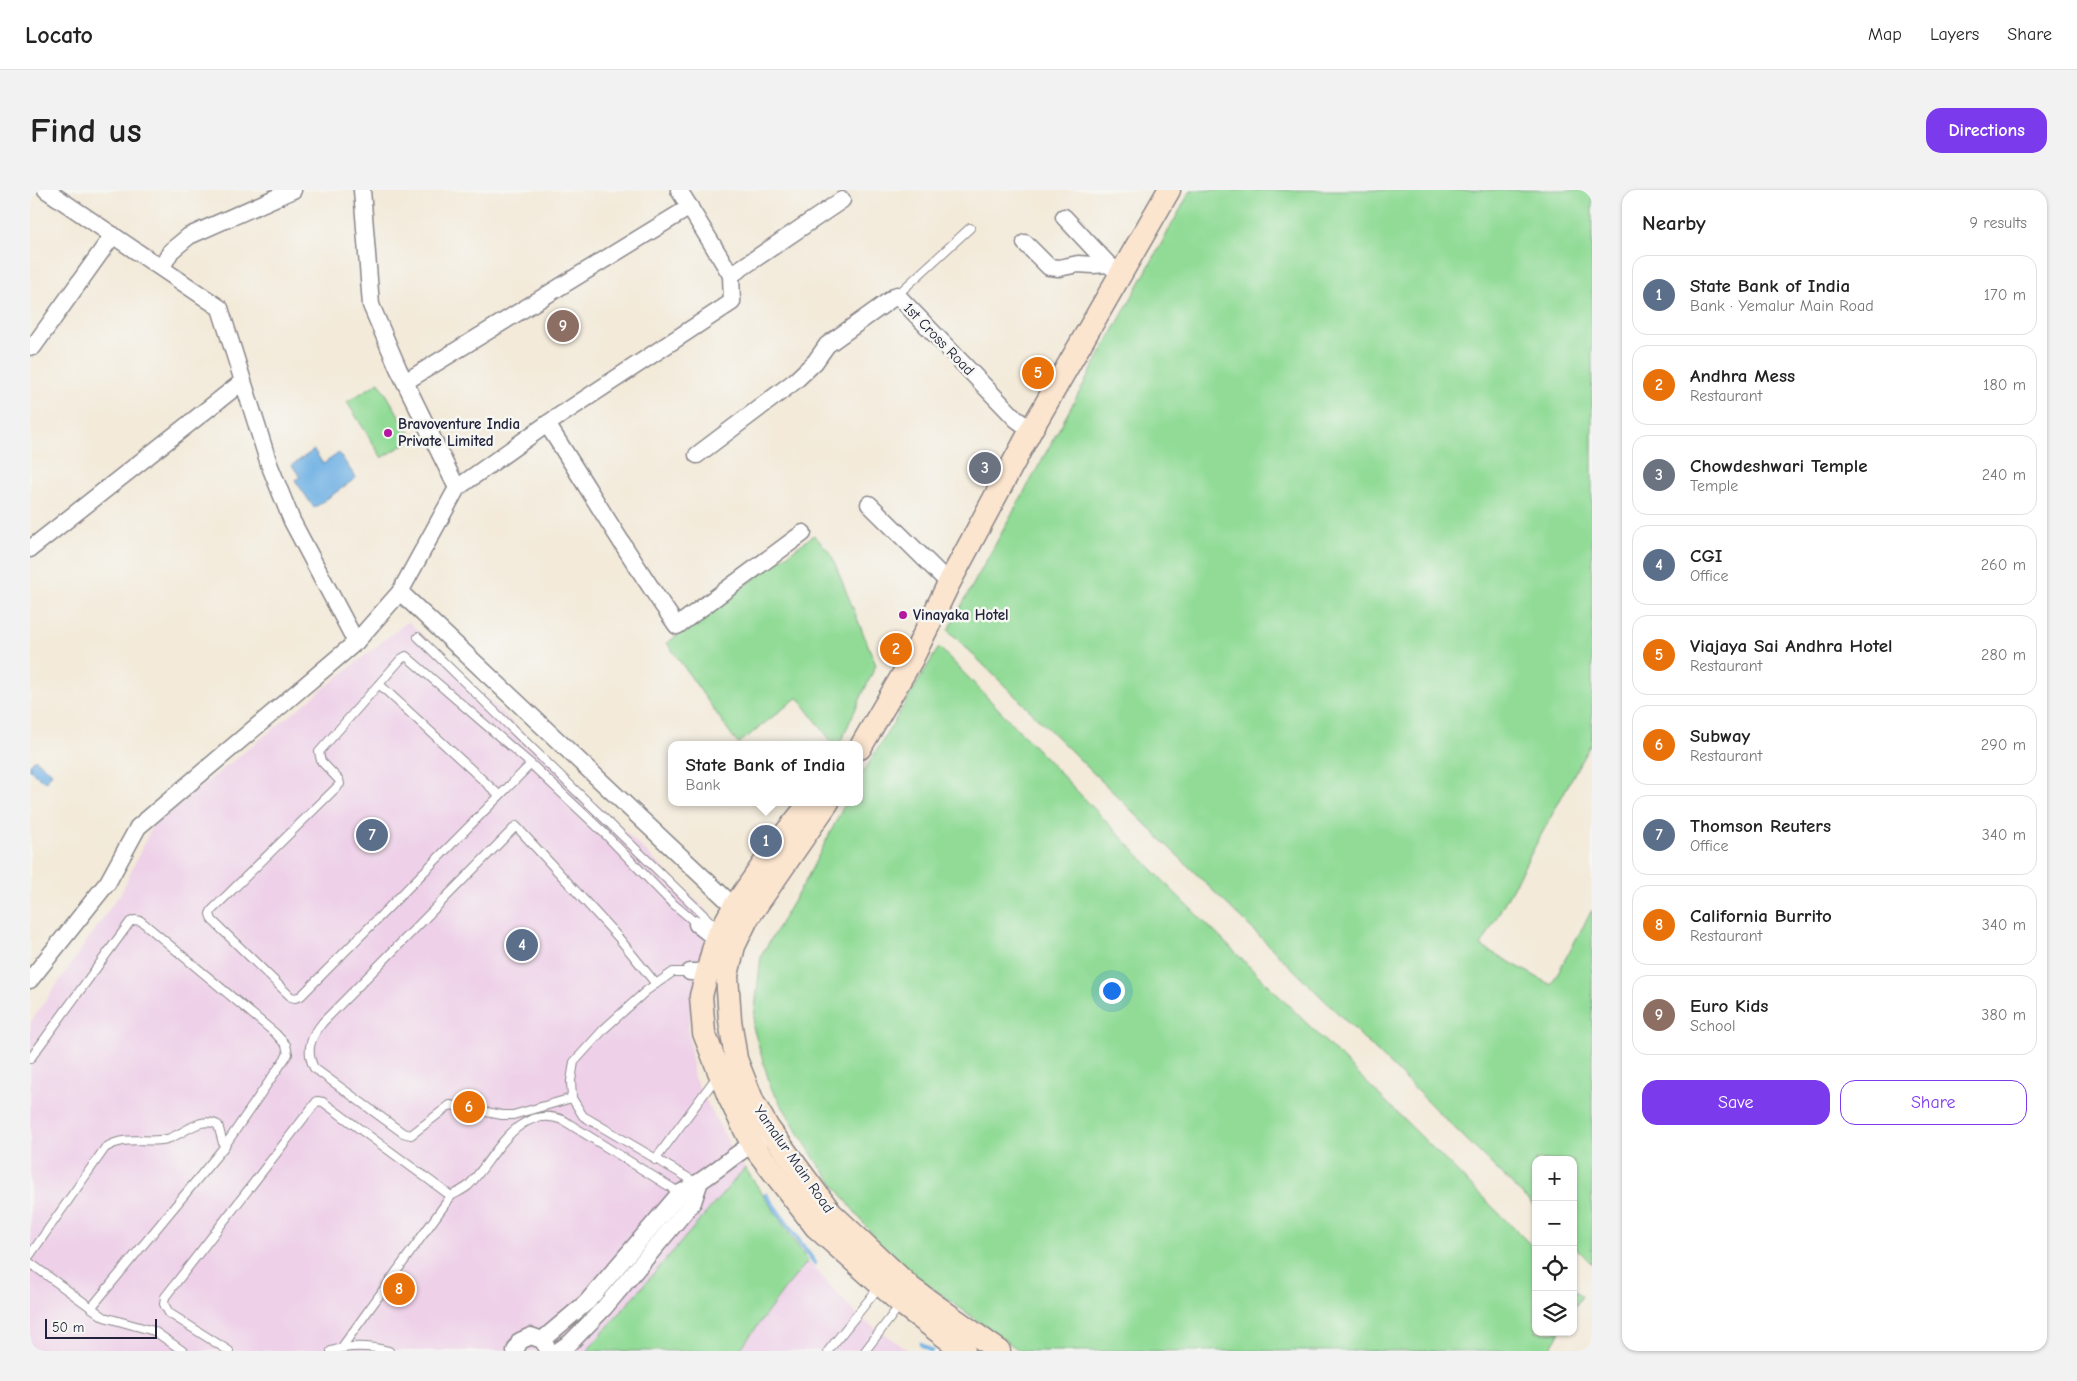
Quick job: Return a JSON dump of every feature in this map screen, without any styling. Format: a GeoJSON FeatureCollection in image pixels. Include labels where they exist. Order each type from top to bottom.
{"type":"FeatureCollection","features":[{"type":"Feature","properties":{"kind":"street"},"geometry":{"type":"LineString","coordinates":[[46,190],[220,308],[269,464],[292,521],[356,642]]}},
{"type":"Feature","properties":{"kind":"street"},"geometry":{"type":"LineString","coordinates":[[162,267],[171,251],[189,236],[293,190]]}},
{"type":"Feature","properties":{"kind":"street"},"geometry":{"type":"LineString","coordinates":[[362,190],[371,305],[405,382],[457,488]]}},
{"type":"Feature","properties":{"kind":"street"},"geometry":{"type":"LineString","coordinates":[[30,980],[108,882],[138,827],[356,642],[400,592],[457,488],[548,424],[732,302],[731,275],[679,190]]}},
{"type":"Feature","properties":{"kind":"street"},"geometry":{"type":"LineString","coordinates":[[863,741],[912,659],[949,583],[1114,269],[1169,190]]}},
{"type":"Feature","properties":{"kind":"street"},"geometry":{"type":"LineString","coordinates":[[731,275],[842,200]]}},
{"type":"Feature","properties":{"kind":"street"},"geometry":{"type":"LineString","coordinates":[[405,382],[690,207]]}},
{"type":"Feature","properties":{"kind":"street"},"geometry":{"type":"LineString","coordinates":[[1064,217],[1114,269]]}},
{"type":"Feature","properties":{"kind":"street"},"geometry":{"type":"LineString","coordinates":[[33,347],[113,235]]}},
{"type":"Feature","properties":{"kind":"street"},"geometry":{"type":"LineString","coordinates":[[1025,243],[1049,267],[1059,268],[1078,264],[1114,269]]}},
{"type":"Feature","properties":{"kind":"street"},"geometry":{"type":"LineString","coordinates":[[696,455],[794,381],[815,362],[827,345],[897,295]]}},
{"type":"Feature","properties":{"kind":"street","name":"1st Cross Road"},"geometry":{"type":"LineString","coordinates":[[897,295],[1016,419],[1031,430]]}},
{"type":"Feature","properties":{"kind":"street"},"geometry":{"type":"LineString","coordinates":[[30,549],[242,382]]}},
{"type":"Feature","properties":{"kind":"street"},"geometry":{"type":"LineString","coordinates":[[548,424],[609,520],[638,571],[677,626],[803,533]]}},
{"type":"Feature","properties":{"kind":"street"},"geometry":{"type":"LineString","coordinates":[[869,504],[949,583]]}},
{"type":"Feature","properties":{"kind":"street"},"geometry":{"type":"LineString","coordinates":[[400,592],[731,930]]}},
{"type":"Feature","properties":{"kind":"street"},"geometry":{"type":"LineString","coordinates":[[515,1351],[520,1341],[526,1337],[535,1336],[545,1345],[587,1302],[680,1193],[699,1184],[737,1153],[762,1138],[729,1097],[704,1033],[698,972],[731,930],[780,840],[809,806]]}},
{"type":"Feature","properties":{"kind":"street","name":"Yamalur Main Road"},"geometry":{"type":"LineString","coordinates":[[825,806],[731,930],[727,975],[730,1020],[736,1059],[753,1102],[762,1138],[816,1227],[880,1285],[906,1296],[999,1351]]}},
{"type":"Feature","properties":{"kind":"street"},"geometry":{"type":"LineString","coordinates":[[697,924],[731,930]]}},
{"type":"Feature","properties":{"kind":"street","name":"Yamalur Main Road"},"geometry":{"type":"LineString","coordinates":[[762,1138],[906,1296],[964,1351]]}},
{"type":"Feature","properties":{"kind":"street"},"geometry":{"type":"LineString","coordinates":[[558,1351],[571,1342],[604,1308],[693,1202],[699,1184]]}},
{"type":"Feature","properties":{"kind":"lane","name":"1st Cross Road"},"geometry":{"type":"LineString","coordinates":[[897,295],[970,228]]}},
{"type":"Feature","properties":{"kind":"lane"},"geometry":{"type":"LineString","coordinates":[[418,637],[731,930]]}},
{"type":"Feature","properties":{"kind":"lane"},"geometry":{"type":"LineString","coordinates":[[531,764],[304,994],[295,998],[291,997],[212,920],[210,914],[212,910],[340,784],[339,780],[321,761],[319,752],[401,659],[406,656],[531,764],[604,833],[670,901],[697,924]]}},
{"type":"Feature","properties":{"kind":"lane"},"geometry":{"type":"LineString","coordinates":[[379,684],[499,795]]}},
{"type":"Feature","properties":{"kind":"lane"},"geometry":{"type":"LineString","coordinates":[[572,1098],[513,1115],[502,1115],[450,1105],[411,1135],[403,1133],[314,1068],[309,1059],[312,1037],[323,1022],[516,826],[618,936],[656,984]]}},
{"type":"Feature","properties":{"kind":"lane"},"geometry":{"type":"LineString","coordinates":[[30,1059],[130,922],[135,920],[141,921],[268,1027],[286,1045],[288,1054],[224,1147],[91,1308]]}},
{"type":"Feature","properties":{"kind":"lane"},"geometry":{"type":"LineString","coordinates":[[698,972],[674,972],[656,984],[604,1029],[574,1062],[571,1081],[572,1098],[583,1116],[655,1160],[699,1184]]}},
{"type":"Feature","properties":{"kind":"lane"},"geometry":{"type":"LineString","coordinates":[[655,1160],[720,1072]]}},
{"type":"Feature","properties":{"kind":"lane"},"geometry":{"type":"LineString","coordinates":[[229,1351],[169,1312],[164,1304],[165,1297],[317,1101],[323,1102],[451,1196]]}},
{"type":"Feature","properties":{"kind":"lane"},"geometry":{"type":"LineString","coordinates":[[342,1347],[451,1196],[468,1185],[510,1132],[530,1121],[542,1117],[555,1117],[563,1120],[680,1193]]}},
{"type":"Feature","properties":{"kind":"lane"},"geometry":{"type":"LineString","coordinates":[[30,1255],[100,1155],[112,1144],[134,1139],[152,1141],[167,1138],[202,1122],[213,1122],[218,1125],[224,1147]]}},
{"type":"Feature","properties":{"kind":"lane"},"geometry":{"type":"LineString","coordinates":[[30,1263],[104,1317],[154,1331],[183,1351]]}},
{"type":"Feature","properties":{"kind":"lane"},"geometry":{"type":"LineString","coordinates":[[828,1351],[880,1285]]}},
{"type":"Feature","properties":{"kind":"lane"},"geometry":{"type":"LineString","coordinates":[[865,1351],[906,1296]]}},
{"type":"Feature","properties":{"kind":"lane"},"geometry":{"type":"LineString","coordinates":[[331,1351],[342,1347],[358,1346],[390,1351]]}},
{"type":"Feature","properties":{"kind":"shaded area"},"geometry":{"type":"Polygon","coordinates":[[[408,621],[710,914],[688,1027],[694,1078],[732,1149],[813,1267],[859,1317],[909,1351],[30,1351],[30,1023],[122,891],[152,826],[408,621]]]}},
{"type":"Feature","properties":{"kind":"green space"},"geometry":{"type":"Polygon","coordinates":[[[1191,190],[1592,190],[1592,741],[1481,946],[1551,985],[1592,910],[1592,1264],[1577,1249],[1577,1156],[1532,1156],[1532,1204],[948,630],[1191,190]]]}},
{"type":"Feature","properties":{"kind":"green space"},"geometry":{"type":"Polygon","coordinates":[[[379,382],[413,439],[382,458],[347,402],[379,382]]]}},
{"type":"Feature","properties":{"kind":"green space"},"geometry":{"type":"Polygon","coordinates":[[[814,535],[831,554],[876,665],[841,741],[831,741],[798,697],[742,741],[736,741],[667,643],[814,535]]]}},
{"type":"Feature","properties":{"kind":"green space"},"geometry":{"type":"Polygon","coordinates":[[[939,647],[1175,893],[1532,1246],[1532,1336],[1557,1336],[1548,1351],[1020,1351],[890,1258],[816,1161],[771,1088],[753,1027],[761,956],[807,878],[844,806],[863,806],[863,773],[939,647]]]}},
{"type":"Feature","properties":{"kind":"green space"},"geometry":{"type":"Polygon","coordinates":[[[745,1168],[808,1261],[739,1351],[587,1351],[745,1168]]]}},
{"type":"Feature","properties":{"kind":"green space"},"geometry":{"type":"Polygon","coordinates":[[[1577,1292],[1582,1296],[1577,1304],[1577,1292]]]}},
{"type":"Feature","properties":{"kind":"water"},"geometry":{"type":"Polygon","coordinates":[[[314,450],[323,464],[339,453],[356,478],[314,508],[295,480],[300,477],[292,465],[314,450]]]}},
{"type":"Feature","properties":{"kind":"water"},"geometry":{"type":"Polygon","coordinates":[[[35,759],[52,773],[45,782],[30,770],[30,764],[35,759]]]}},
{"type":"Feature","properties":{"kind":"waterway"},"geometry":{"type":"LineString","coordinates":[[766,1195],[815,1263]]}},
{"type":"Feature","properties":{"kind":"waterway"},"geometry":{"type":"LineString","coordinates":[[921,1344],[931,1351]]}},
{"type":"Feature","properties":{"kind":"place","name":"Euro Kids"},"geometry":{"type":"Point","coordinates":[563,326]}},
{"type":"Feature","properties":{"kind":"place","name":"Viajaya Sai Andhra Hotel"},"geometry":{"type":"Point","coordinates":[1038,373]}},
{"type":"Feature","properties":{"kind":"place","name":"Bravoventure India Private Limited"},"geometry":{"type":"Point","coordinates":[388,433]}},
{"type":"Feature","properties":{"kind":"place","name":"Chowdeshwari Temple"},"geometry":{"type":"Point","coordinates":[985,468]}},
{"type":"Feature","properties":{"kind":"place","name":"Vinayaka Hotel"},"geometry":{"type":"Point","coordinates":[903,615]}},
{"type":"Feature","properties":{"kind":"place","name":"Andhra Mess"},"geometry":{"type":"Point","coordinates":[896,649]}},
{"type":"Feature","properties":{"kind":"place","name":"Thomson Reuters"},"geometry":{"type":"Point","coordinates":[372,835]}},
{"type":"Feature","properties":{"kind":"place","name":"State Bank of India"},"geometry":{"type":"Point","coordinates":[766,841]}},
{"type":"Feature","properties":{"kind":"place","name":"CGI"},"geometry":{"type":"Point","coordinates":[522,945]}},
{"type":"Feature","properties":{"kind":"place","name":"Subway"},"geometry":{"type":"Point","coordinates":[469,1107]}},
{"type":"Feature","properties":{"kind":"place","name":"California Burrito"},"geometry":{"type":"Point","coordinates":[399,1289]}}]}
